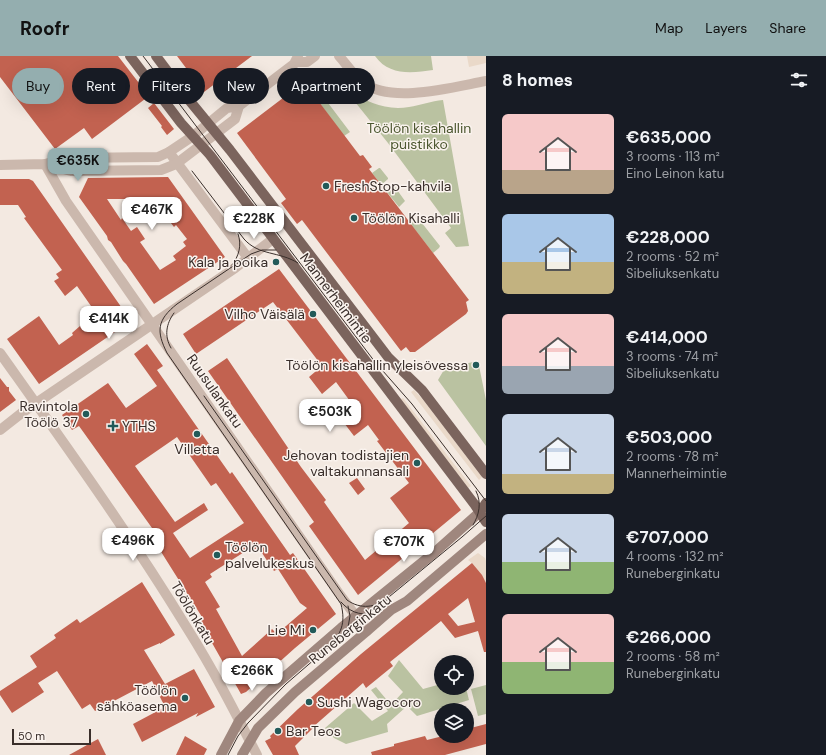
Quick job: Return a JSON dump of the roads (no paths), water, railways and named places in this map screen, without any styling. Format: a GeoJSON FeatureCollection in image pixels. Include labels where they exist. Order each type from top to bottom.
{"type":"FeatureCollection","features":[{"type":"Feature","properties":{"kind":"main road","name":"Mannerheimintie"},"geometry":{"type":"LineString","coordinates":[[130,56],[181,123],[201,145],[480,512],[486,522]]}},
{"type":"Feature","properties":{"kind":"main road","name":"Mannerheimintie"},"geometry":{"type":"LineString","coordinates":[[156,56],[304,246],[388,357],[422,390],[486,474]]}},
{"type":"Feature","properties":{"kind":"main road"},"geometry":{"type":"LineString","coordinates":[[480,512],[486,504]]}},
{"type":"Feature","properties":{"kind":"main road","name":"Runeberginkatu"},"geometry":{"type":"LineString","coordinates":[[221,755],[239,721],[266,693],[355,616],[431,556],[480,512]]}},
{"type":"Feature","properties":{"kind":"main road","name":"Runeberginkatu"},"geometry":{"type":"LineString","coordinates":[[242,755],[249,741],[261,724],[295,692],[391,610],[407,601],[486,534]]}},
{"type":"Feature","properties":{"kind":"street"},"geometry":{"type":"LineString","coordinates":[[0,165],[45,164],[67,158],[158,157],[169,152],[193,136],[227,108],[239,106],[297,59],[307,62],[315,56]]}},
{"type":"Feature","properties":{"kind":"street"},"geometry":{"type":"LineString","coordinates":[[339,56],[364,84],[376,90],[388,93],[400,94],[486,81]]}},
{"type":"Feature","properties":{"kind":"street"},"geometry":{"type":"LineString","coordinates":[[45,164],[71,171],[161,170],[177,162],[235,119],[239,106]]}},
{"type":"Feature","properties":{"kind":"street"},"geometry":{"type":"LineString","coordinates":[[169,152],[248,258]]}},
{"type":"Feature","properties":{"kind":"street","name":"Ruusulankatu"},"geometry":{"type":"LineString","coordinates":[[45,164],[66,201],[355,616],[367,631]]}},
{"type":"Feature","properties":{"kind":"street"},"geometry":{"type":"LineString","coordinates":[[0,430],[273,240]]}},
{"type":"Feature","properties":{"kind":"street","name":"Töölönkatu"},"geometry":{"type":"LineString","coordinates":[[0,353],[132,540],[188,629],[257,755]]}},
{"type":"Feature","properties":{"kind":"tram line"},"geometry":{"type":"LineString","coordinates":[[143,56],[375,362],[412,404],[486,501]]}},
{"type":"Feature","properties":{"kind":"tram line"},"geometry":{"type":"LineString","coordinates":[[192,171],[244,239],[256,248],[291,259],[298,263]]}},
{"type":"Feature","properties":{"kind":"tram line"},"geometry":{"type":"LineString","coordinates":[[232,265],[239,250],[240,242],[238,234]]}},
{"type":"Feature","properties":{"kind":"tram line"},"geometry":{"type":"LineString","coordinates":[[276,250],[262,250],[251,254],[177,304],[165,315],[160,326],[160,332],[163,345],[167,353],[341,604],[343,623],[337,638],[329,648]]}},
{"type":"Feature","properties":{"kind":"tram line"},"geometry":{"type":"LineString","coordinates":[[171,348],[167,339],[167,330],[169,321],[174,313]]}},
{"type":"Feature","properties":{"kind":"tram line"},"geometry":{"type":"LineString","coordinates":[[204,396],[347,600],[358,605],[368,606],[378,604],[389,599]]}},
{"type":"Feature","properties":{"kind":"tram line"},"geometry":{"type":"LineString","coordinates":[[473,525],[479,509],[479,500],[476,491]]}},
{"type":"Feature","properties":{"kind":"tram line"},"geometry":{"type":"LineString","coordinates":[[228,755],[238,736],[248,723],[286,684],[486,516]]}},
{"type":"Feature","properties":{"kind":"tram line"},"geometry":{"type":"LineString","coordinates":[[341,602],[354,612],[362,614],[371,613]]}},
{"type":"Feature","properties":{"kind":"tram line"},"geometry":{"type":"LineString","coordinates":[[347,633],[350,616],[348,606]]}},
{"type":"Feature","properties":{"kind":"place","name":"FreshStop-kahvila"},"geometry":{"type":"Point","coordinates":[326,186]}},
{"type":"Feature","properties":{"kind":"place","name":"Töölön Kisahalli"},"geometry":{"type":"Point","coordinates":[354,218]}},
{"type":"Feature","properties":{"kind":"place","name":"Kala ja poika"},"geometry":{"type":"Point","coordinates":[276,262]}},
{"type":"Feature","properties":{"kind":"place","name":"Vilho Väisälä"},"geometry":{"type":"Point","coordinates":[313,314]}},
{"type":"Feature","properties":{"kind":"place","name":"Töölön kisahallin yleisövessa"},"geometry":{"type":"Point","coordinates":[476,365]}},
{"type":"Feature","properties":{"kind":"place","name":"Ravintola Töölö 37"},"geometry":{"type":"Point","coordinates":[86,414]}},
{"type":"Feature","properties":{"kind":"place","name":"YTHS"},"geometry":{"type":"Point","coordinates":[113,426]}},
{"type":"Feature","properties":{"kind":"place","name":"Villetta"},"geometry":{"type":"Point","coordinates":[197,434]}},
{"type":"Feature","properties":{"kind":"place","name":"Jehovan todistajien valtakunnansali"},"geometry":{"type":"Point","coordinates":[417,463]}},
{"type":"Feature","properties":{"kind":"place","name":"Töölön palvelukeskus"},"geometry":{"type":"Point","coordinates":[217,555]}},
{"type":"Feature","properties":{"kind":"place","name":"Lie Mi"},"geometry":{"type":"Point","coordinates":[313,630]}},
{"type":"Feature","properties":{"kind":"place","name":"Töölön sähköasema"},"geometry":{"type":"Point","coordinates":[185,698]}},
{"type":"Feature","properties":{"kind":"place","name":"Sushi Wagocoro"},"geometry":{"type":"Point","coordinates":[309,702]}},
{"type":"Feature","properties":{"kind":"place","name":"Bar Teos"},"geometry":{"type":"Point","coordinates":[278,731]}},
{"type":"Feature","properties":{"kind":"park label","name":"Töölön kisahallin puistikko"},"geometry":{"type":"Point","coordinates":[419,136]}}]}
